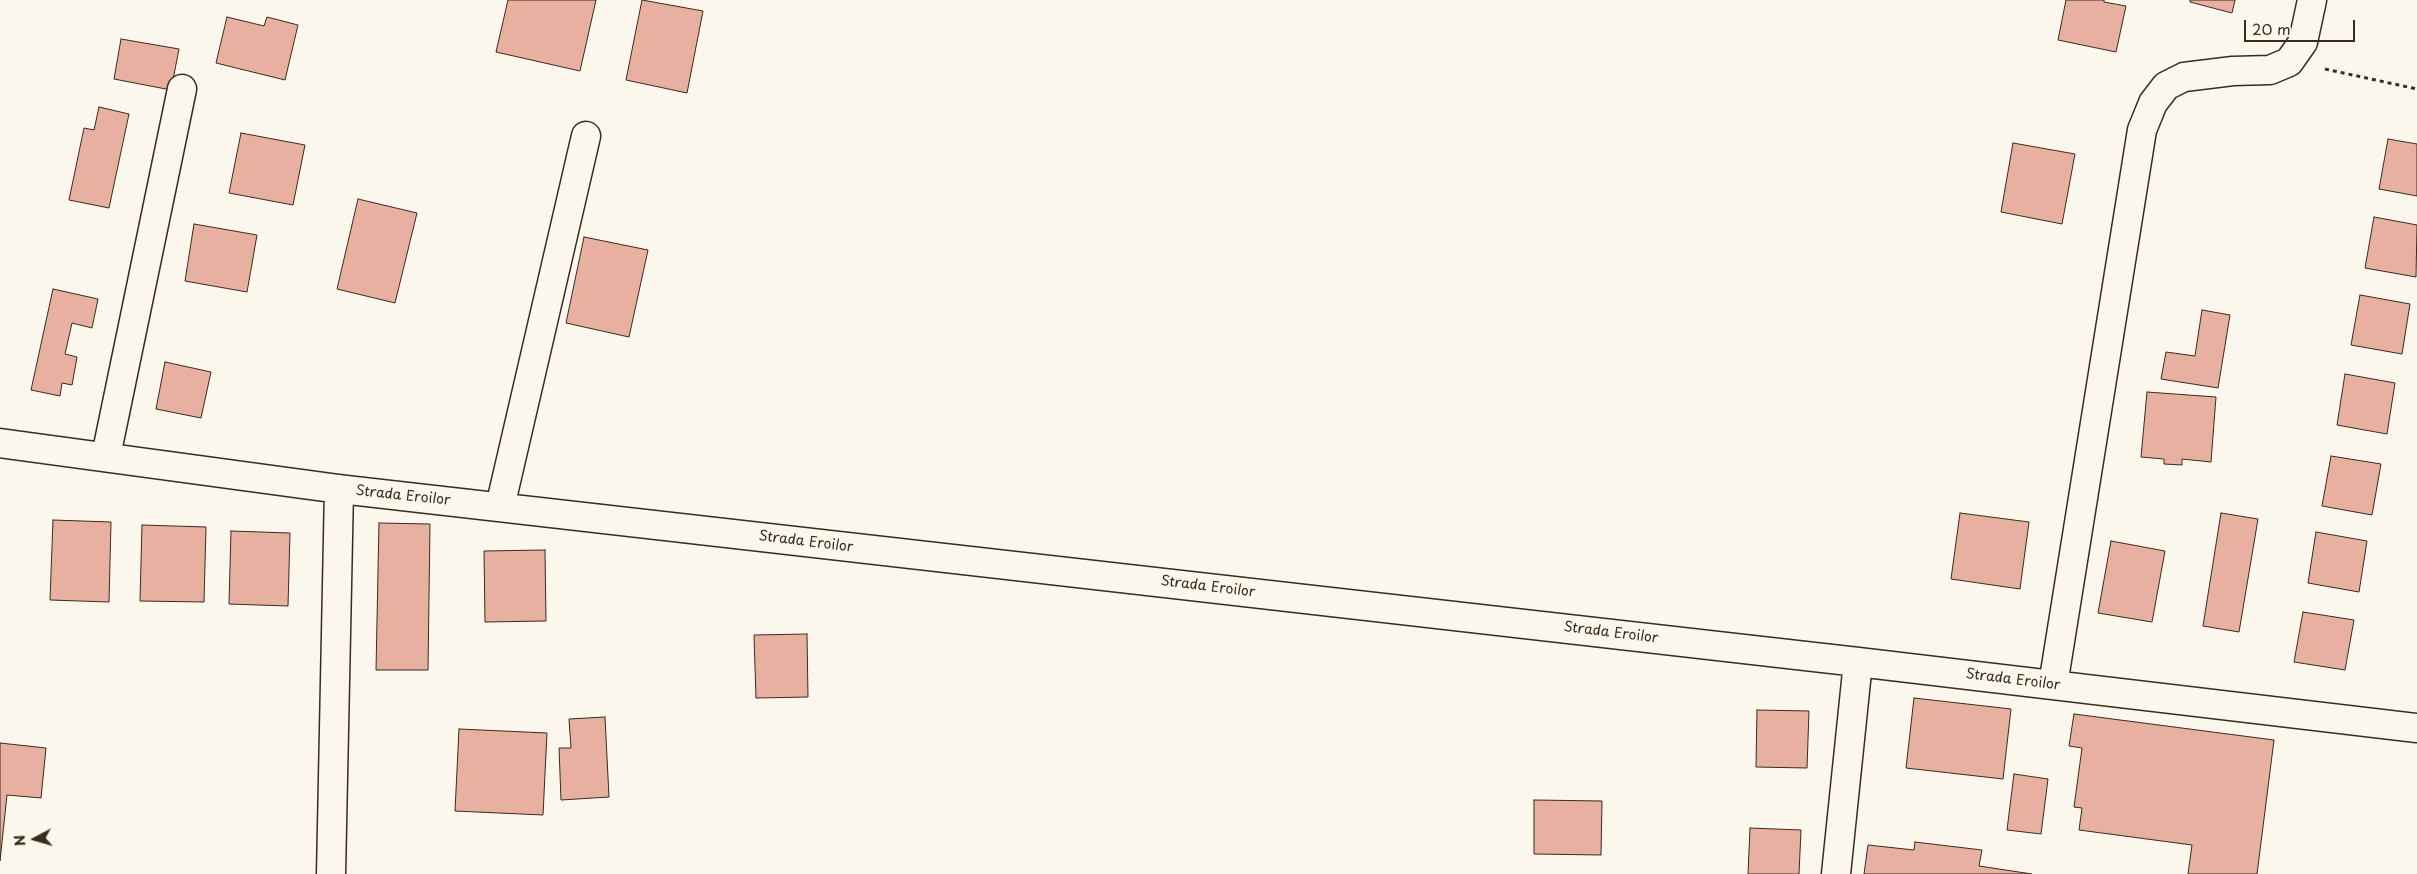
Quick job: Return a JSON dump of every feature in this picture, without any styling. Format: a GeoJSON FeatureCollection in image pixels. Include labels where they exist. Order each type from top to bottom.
{"type":"FeatureCollection","features":[{"type":"Feature","properties":{"kind":"street"},"geometry":{"type":"LineString","coordinates":[[2052,685],[2142,130],[2153,103],[2166,86],[2184,78],[2233,71],[2270,70],[2289,62],[2303,42],[2312,0]]}},
{"type":"Feature","properties":{"kind":"street"},"geometry":{"type":"LineString","coordinates":[[106,456],[182,89]]}},
{"type":"Feature","properties":{"kind":"street"},"geometry":{"type":"LineString","coordinates":[[500,507],[586,136]]}},
{"type":"Feature","properties":{"kind":"street","name":"Strada Eroilor"},"geometry":{"type":"LineString","coordinates":[[0,443],[339,489],[2052,685],[2416,724]]}},
{"type":"Feature","properties":{"kind":"street"},"geometry":{"type":"LineString","coordinates":[[331,874],[339,489]]}},
{"type":"Feature","properties":{"kind":"street"},"geometry":{"type":"LineString","coordinates":[[1836,874],[1858,662]]}},
{"type":"Feature","properties":{"kind":"path"},"geometry":{"type":"LineString","coordinates":[[2289,62],[2417,89]]}},
{"type":"Feature","properties":{"kind":"building"},"geometry":{"type":"Polygon","coordinates":[[[508,0],[596,0],[580,71],[496,52],[508,0]]]}},
{"type":"Feature","properties":{"kind":"building"},"geometry":{"type":"Polygon","coordinates":[[[642,0],[703,11],[687,93],[626,80],[642,0]]]}},
{"type":"Feature","properties":{"kind":"building"},"geometry":{"type":"Polygon","coordinates":[[[2066,0],[2104,0],[2104,2],[2126,6],[2116,52],[2058,40],[2066,0]]]}},
{"type":"Feature","properties":{"kind":"building"},"geometry":{"type":"Polygon","coordinates":[[[2190,0],[2235,0],[2232,13],[2190,2],[2190,0]]]}},
{"type":"Feature","properties":{"kind":"building"},"geometry":{"type":"Polygon","coordinates":[[[227,17],[264,26],[267,17],[298,25],[285,80],[216,63],[227,17]]]}},
{"type":"Feature","properties":{"kind":"building"},"geometry":{"type":"Polygon","coordinates":[[[121,39],[179,49],[171,90],[114,79],[121,39]]]}},
{"type":"Feature","properties":{"kind":"building"},"geometry":{"type":"Polygon","coordinates":[[[99,107],[129,114],[109,208],[69,200],[84,128],[94,130],[99,107]]]}},
{"type":"Feature","properties":{"kind":"building"},"geometry":{"type":"Polygon","coordinates":[[[241,133],[305,145],[293,205],[229,193],[241,133]]]}},
{"type":"Feature","properties":{"kind":"building"},"geometry":{"type":"Polygon","coordinates":[[[2388,139],[2417,144],[2417,196],[2379,189],[2388,139]]]}},
{"type":"Feature","properties":{"kind":"building"},"geometry":{"type":"Polygon","coordinates":[[[2013,143],[2075,154],[2062,224],[2001,212],[2013,143]]]}},
{"type":"Feature","properties":{"kind":"building"},"geometry":{"type":"Polygon","coordinates":[[[358,199],[417,213],[395,303],[337,289],[358,199]]]}},
{"type":"Feature","properties":{"kind":"building"},"geometry":{"type":"Polygon","coordinates":[[[2374,217],[2417,225],[2416,277],[2365,268],[2374,217]]]}},
{"type":"Feature","properties":{"kind":"building"},"geometry":{"type":"Polygon","coordinates":[[[194,224],[257,235],[247,292],[185,281],[194,224]]]}},
{"type":"Feature","properties":{"kind":"building"},"geometry":{"type":"Polygon","coordinates":[[[584,237],[648,250],[629,337],[566,323],[584,237]]]}},
{"type":"Feature","properties":{"kind":"building"},"geometry":{"type":"Polygon","coordinates":[[[53,289],[98,299],[92,328],[72,323],[65,354],[77,357],[72,385],[62,383],[60,396],[31,390],[53,289]]]}},
{"type":"Feature","properties":{"kind":"building"},"geometry":{"type":"Polygon","coordinates":[[[2360,295],[2410,304],[2402,354],[2351,345],[2360,295]]]}},
{"type":"Feature","properties":{"kind":"building"},"geometry":{"type":"Polygon","coordinates":[[[2202,310],[2230,315],[2218,388],[2161,379],[2166,352],[2195,356],[2202,310]]]}},
{"type":"Feature","properties":{"kind":"building"},"geometry":{"type":"Polygon","coordinates":[[[165,362],[211,372],[201,418],[156,409],[165,362]]]}},
{"type":"Feature","properties":{"kind":"building"},"geometry":{"type":"Polygon","coordinates":[[[2345,374],[2395,383],[2387,434],[2337,425],[2345,374]]]}},
{"type":"Feature","properties":{"kind":"building"},"geometry":{"type":"Polygon","coordinates":[[[2147,392],[2216,397],[2211,462],[2182,459],[2182,465],[2164,464],[2164,459],[2141,457],[2147,392]]]}},
{"type":"Feature","properties":{"kind":"building"},"geometry":{"type":"Polygon","coordinates":[[[2331,456],[2381,464],[2372,515],[2322,506],[2331,456]]]}},
{"type":"Feature","properties":{"kind":"building"},"geometry":{"type":"Polygon","coordinates":[[[1960,513],[2029,522],[2020,589],[1951,579],[1960,513]]]}},
{"type":"Feature","properties":{"kind":"building"},"geometry":{"type":"Polygon","coordinates":[[[2221,513],[2258,519],[2239,632],[2203,626],[2221,513]]]}},
{"type":"Feature","properties":{"kind":"building"},"geometry":{"type":"Polygon","coordinates":[[[53,520],[111,522],[109,602],[50,600],[53,520]]]}},
{"type":"Feature","properties":{"kind":"building"},"geometry":{"type":"Polygon","coordinates":[[[379,523],[430,524],[428,670],[376,670],[379,523]]]}},
{"type":"Feature","properties":{"kind":"building"},"geometry":{"type":"Polygon","coordinates":[[[142,525],[206,527],[204,602],[140,601],[142,525]]]}},
{"type":"Feature","properties":{"kind":"building"},"geometry":{"type":"Polygon","coordinates":[[[231,531],[290,533],[288,606],[229,604],[231,531]]]}},
{"type":"Feature","properties":{"kind":"building"},"geometry":{"type":"Polygon","coordinates":[[[2316,532],[2367,541],[2359,592],[2308,583],[2316,532]]]}},
{"type":"Feature","properties":{"kind":"building"},"geometry":{"type":"Polygon","coordinates":[[[2111,541],[2165,551],[2152,622],[2098,613],[2111,541]]]}},
{"type":"Feature","properties":{"kind":"building"},"geometry":{"type":"Polygon","coordinates":[[[545,550],[546,621],[485,622],[484,551],[545,550]]]}},
{"type":"Feature","properties":{"kind":"building"},"geometry":{"type":"Polygon","coordinates":[[[2303,612],[2354,620],[2345,670],[2294,662],[2303,612]]]}},
{"type":"Feature","properties":{"kind":"building"},"geometry":{"type":"Polygon","coordinates":[[[807,634],[808,697],[756,698],[754,635],[807,634]]]}},
{"type":"Feature","properties":{"kind":"building"},"geometry":{"type":"Polygon","coordinates":[[[1914,698],[2011,709],[2003,779],[1906,768],[1914,698]]]}},
{"type":"Feature","properties":{"kind":"building"},"geometry":{"type":"Polygon","coordinates":[[[1757,710],[1809,711],[1807,768],[1756,767],[1757,710]]]}},
{"type":"Feature","properties":{"kind":"building"},"geometry":{"type":"Polygon","coordinates":[[[2074,714],[2274,740],[2257,874],[2188,874],[2192,845],[2079,830],[2082,808],[2074,807],[2082,748],[2069,746],[2074,714]]]}},
{"type":"Feature","properties":{"kind":"building"},"geometry":{"type":"Polygon","coordinates":[[[605,717],[609,797],[561,800],[559,748],[571,748],[569,719],[605,717]]]}},
{"type":"Feature","properties":{"kind":"building"},"geometry":{"type":"Polygon","coordinates":[[[459,729],[547,733],[543,815],[455,811],[459,729]]]}},
{"type":"Feature","properties":{"kind":"building"},"geometry":{"type":"Polygon","coordinates":[[[0,743],[46,748],[41,798],[7,795],[0,861],[0,743]]]}},
{"type":"Feature","properties":{"kind":"building"},"geometry":{"type":"Polygon","coordinates":[[[2014,774],[2048,779],[2041,834],[2007,830],[2014,774]]]}},
{"type":"Feature","properties":{"kind":"building"},"geometry":{"type":"Polygon","coordinates":[[[1534,800],[1602,801],[1601,855],[1534,854],[1534,800]]]}},
{"type":"Feature","properties":{"kind":"building"},"geometry":{"type":"Polygon","coordinates":[[[1750,828],[1801,830],[1799,874],[1748,874],[1750,828]]]}},
{"type":"Feature","properties":{"kind":"building"},"geometry":{"type":"Polygon","coordinates":[[[1915,842],[1982,850],[1979,866],[2032,874],[1864,874],[1868,845],[1914,850],[1915,842]]]}}]}
